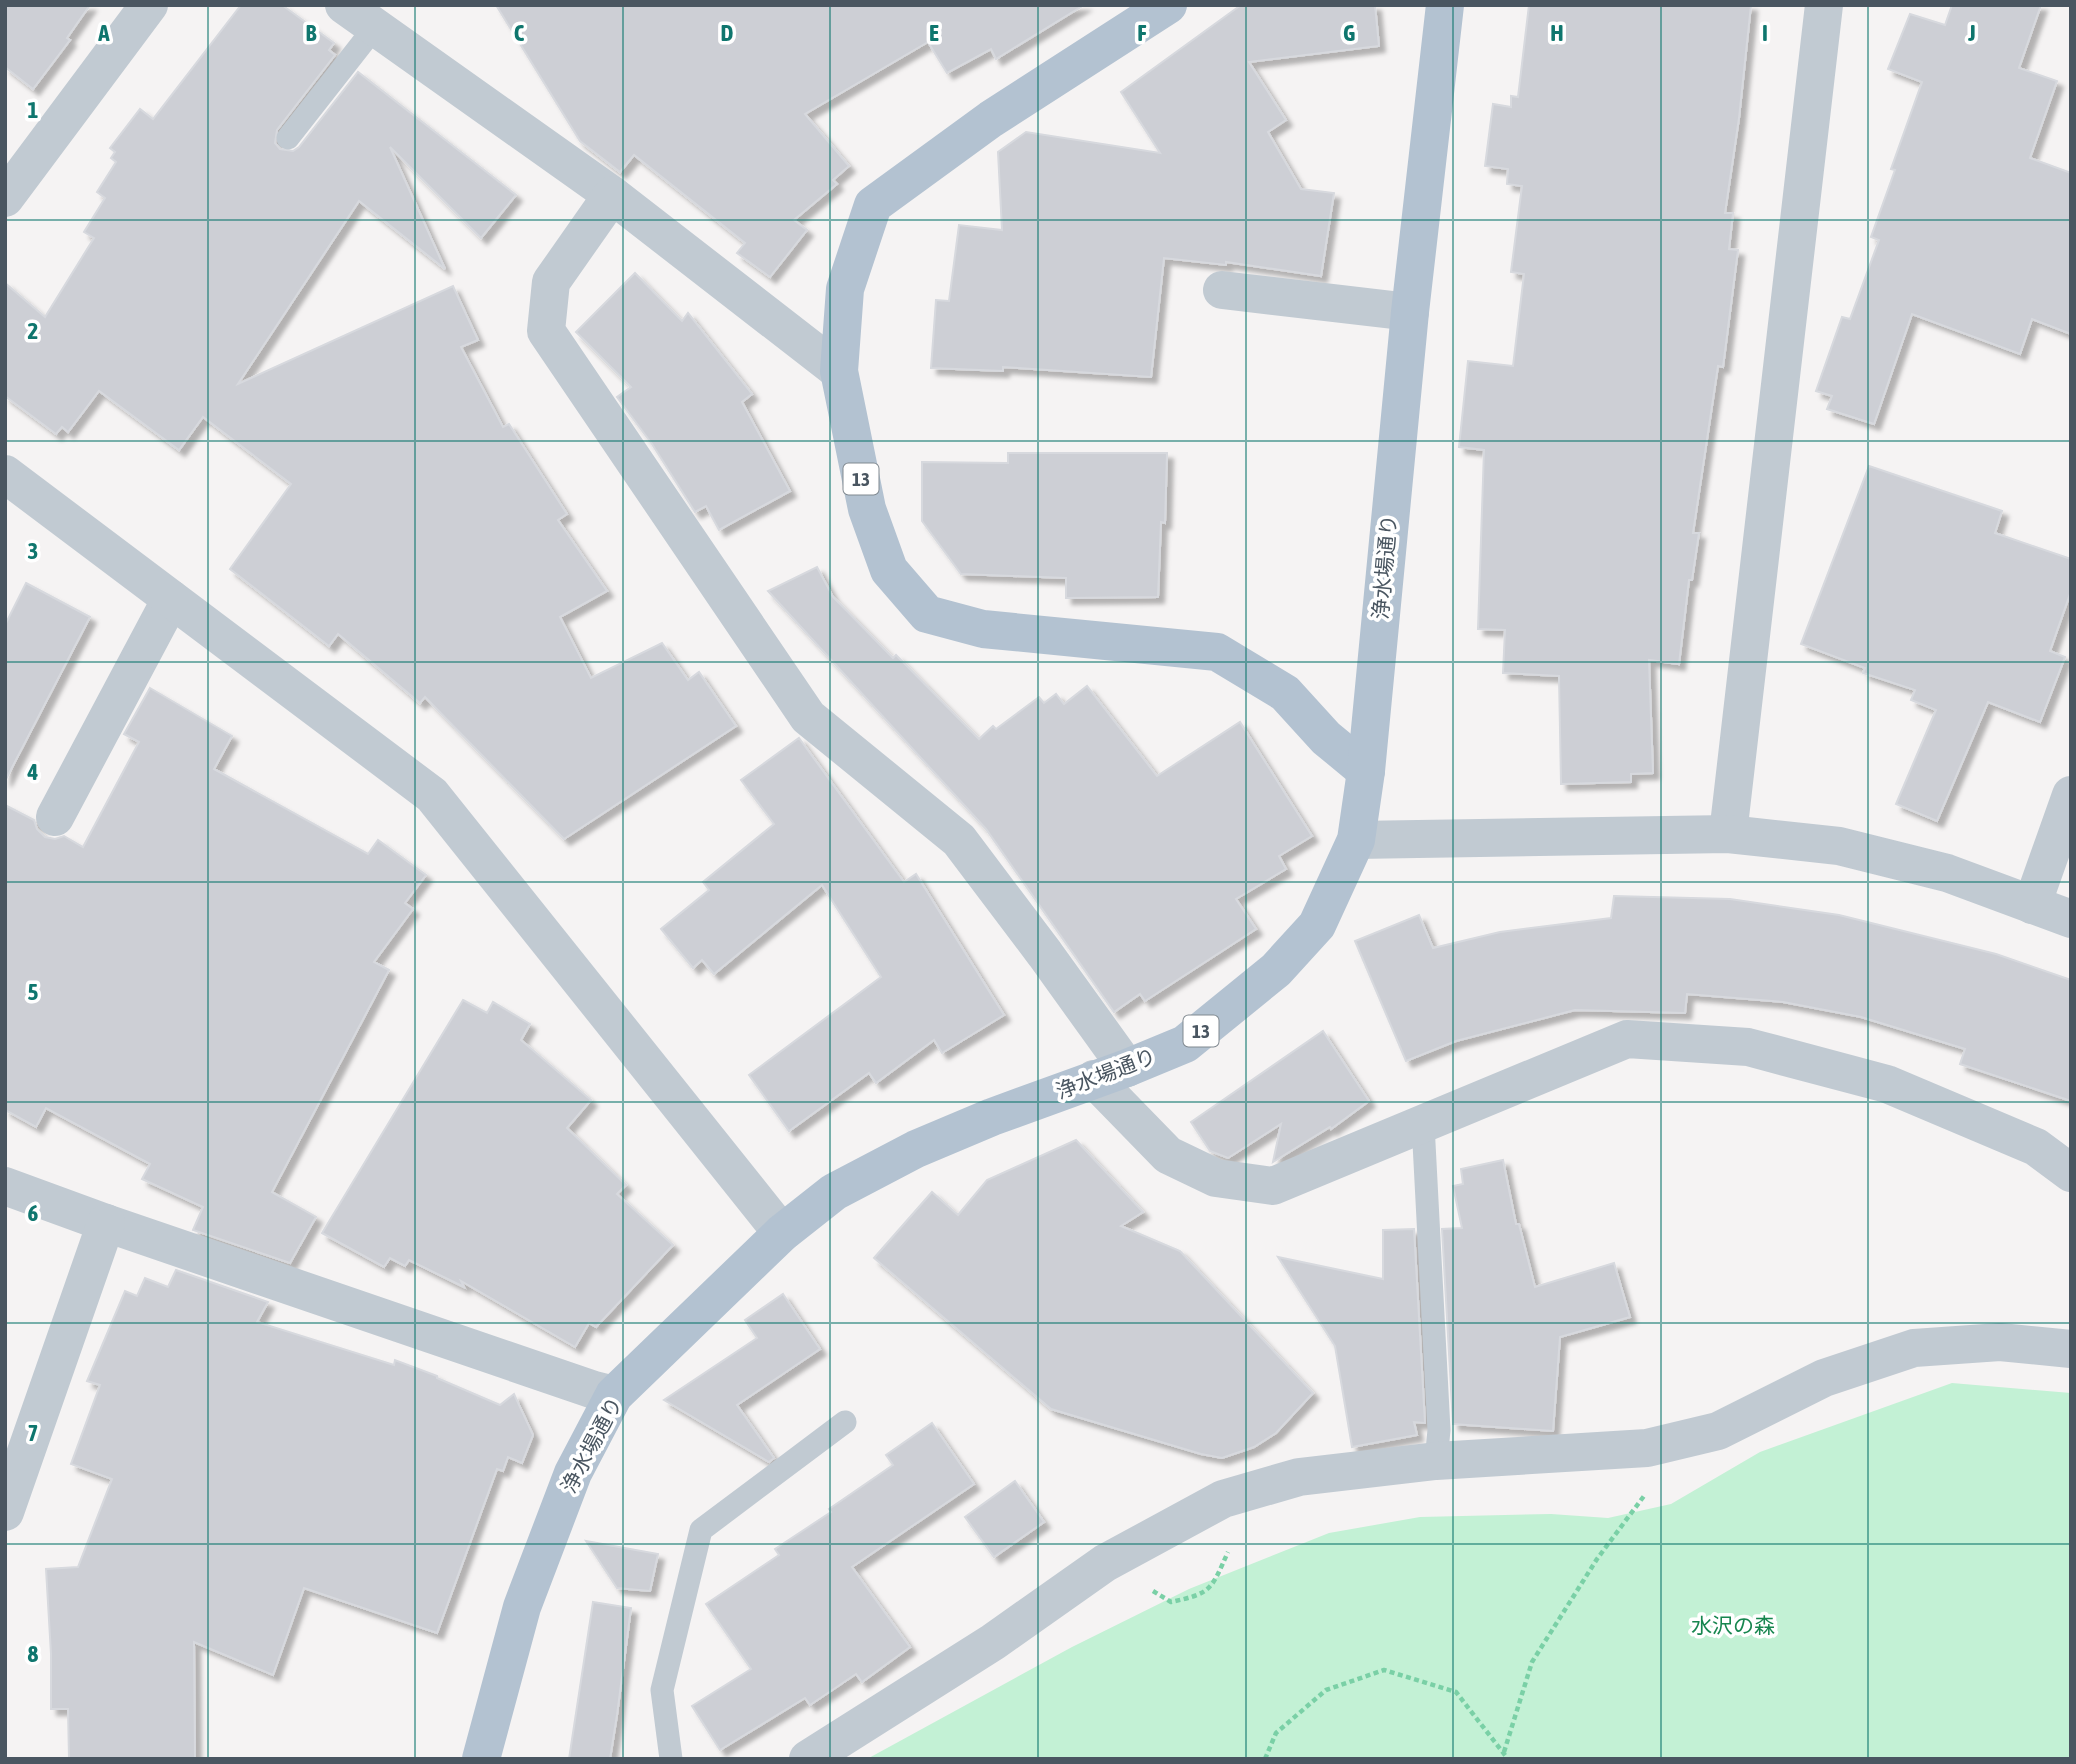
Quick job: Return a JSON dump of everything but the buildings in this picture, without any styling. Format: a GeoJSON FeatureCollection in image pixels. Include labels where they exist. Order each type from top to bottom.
{"type":"FeatureCollection","features":[{"type":"Feature","properties":{"kind":"main road","name":"13"},"geometry":{"type":"LineString","coordinates":[[1168,5],[990,119],[873,205],[845,289],[839,371],[867,509],[889,570],[927,614],[983,629],[1217,652],[1285,694],[1326,738],[1366,771]]}},
{"type":"Feature","properties":{"kind":"main road","name":"浄水場通り"},"geometry":{"type":"LineString","coordinates":[[481,1759],[522,1607],[573,1473],[614,1395],[782,1233],[834,1192],[915,1149],[1185,1044],[1276,970],[1317,925],[1356,840],[1366,771],[1410,312],[1445,5]]}},
{"type":"Feature","properties":{"kind":"street"},"geometry":{"type":"LineString","coordinates":[[5,198],[149,5]]}},
{"type":"Feature","properties":{"kind":"street"},"geometry":{"type":"LineString","coordinates":[[344,5],[612,195],[839,371]]}},
{"type":"Feature","properties":{"kind":"street"},"geometry":{"type":"LineString","coordinates":[[1728,834],[1824,5]]}},
{"type":"Feature","properties":{"kind":"street"},"geometry":{"type":"LineString","coordinates":[[612,195],[551,282],[546,331],[807,717],[959,840],[1045,954],[1110,1074],[1168,1155],[1216,1178],[1273,1185],[1627,1039],[1748,1047],[1887,1084],[2036,1147],[2071,1173]]}},
{"type":"Feature","properties":{"kind":"street"},"geometry":{"type":"LineString","coordinates":[[1222,290],[1410,312]]}},
{"type":"Feature","properties":{"kind":"street"},"geometry":{"type":"LineString","coordinates":[[5,474],[432,795],[782,1233]]}},
{"type":"Feature","properties":{"kind":"street"},"geometry":{"type":"LineString","coordinates":[[55,817],[171,599]]}},
{"type":"Feature","properties":{"kind":"street"},"geometry":{"type":"LineString","coordinates":[[2032,905],[2071,795]]}},
{"type":"Feature","properties":{"kind":"street"},"geometry":{"type":"LineString","coordinates":[[1356,840],[1728,834],[1839,846],[1947,873],[2071,919]]}},
{"type":"Feature","properties":{"kind":"street"},"geometry":{"type":"LineString","coordinates":[[5,1186],[106,1223],[614,1395]]}},
{"type":"Feature","properties":{"kind":"street"},"geometry":{"type":"LineString","coordinates":[[5,1512],[106,1223]]}},
{"type":"Feature","properties":{"kind":"street"},"geometry":{"type":"LineString","coordinates":[[808,1759],[993,1642],[1105,1563],[1223,1499],[1299,1477],[1436,1461],[1647,1448],[1718,1431],[1824,1378],[1914,1348],[2000,1342],[2071,1349]]}},
{"type":"Feature","properties":{"kind":"lane"},"geometry":{"type":"LineString","coordinates":[[288,138],[375,27]]}},
{"type":"Feature","properties":{"kind":"lane"},"geometry":{"type":"LineString","coordinates":[[1423,1124],[1440,1430],[1436,1461]]}},
{"type":"Feature","properties":{"kind":"lane"},"geometry":{"type":"LineString","coordinates":[[671,1759],[662,1690],[701,1530],[845,1422]]}},
{"type":"Feature","properties":{"kind":"path"},"geometry":{"type":"LineString","coordinates":[[1504,1752],[1532,1662],[1597,1559],[1652,1486]]}},
{"type":"Feature","properties":{"kind":"path"},"geometry":{"type":"LineString","coordinates":[[1265,1759],[1276,1733],[1325,1690],[1384,1670],[1456,1692],[1508,1759]]}},
{"type":"Feature","properties":{"kind":"green space","name":"水沢の森"},"geometry":{"type":"Polygon","coordinates":[[[1952,1383],[2071,1393],[2071,1759],[867,1759],[1072,1647],[1189,1589],[1329,1533],[1420,1517],[1551,1514],[1608,1518],[1671,1504],[1760,1452],[1952,1383]]]}}]}
